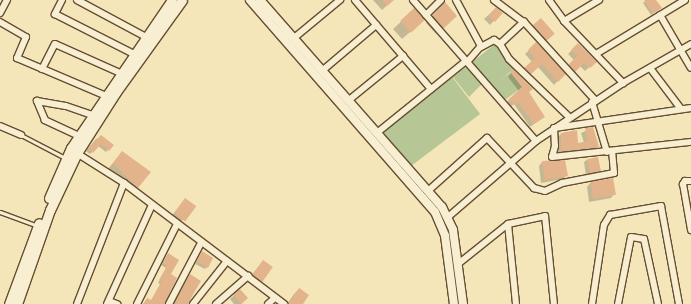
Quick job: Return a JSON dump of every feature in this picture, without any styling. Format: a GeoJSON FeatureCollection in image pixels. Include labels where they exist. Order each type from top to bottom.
{"type":"FeatureCollection","features":[{"type":"Feature","properties":{"kind":"main road"},"geometry":{"type":"LineString","coordinates":[[17,304],[51,207],[79,136],[120,73],[172,0]]}},
{"type":"Feature","properties":{"kind":"main road"},"geometry":{"type":"LineString","coordinates":[[9,304],[65,158],[74,151],[182,0]]}},
{"type":"Feature","properties":{"kind":"street"},"geometry":{"type":"LineString","coordinates":[[0,13],[7,0]]}},
{"type":"Feature","properties":{"kind":"street"},"geometry":{"type":"LineString","coordinates":[[62,0],[55,14],[134,54]]}},
{"type":"Feature","properties":{"kind":"street"},"geometry":{"type":"LineString","coordinates":[[77,0],[146,37]]}},
{"type":"Feature","properties":{"kind":"street"},"geometry":{"type":"LineString","coordinates":[[250,0],[435,212],[445,236],[454,304]]}},
{"type":"Feature","properties":{"kind":"street"},"geometry":{"type":"LineString","coordinates":[[260,0],[429,190],[448,217],[453,230],[463,304]]}},
{"type":"Feature","properties":{"kind":"street"},"geometry":{"type":"LineString","coordinates":[[294,38],[340,0]]}},
{"type":"Feature","properties":{"kind":"street"},"geometry":{"type":"LineString","coordinates":[[355,0],[431,89]]}},
{"type":"Feature","properties":{"kind":"street"},"geometry":{"type":"LineString","coordinates":[[413,0],[536,141]]}},
{"type":"Feature","properties":{"kind":"street"},"geometry":{"type":"LineString","coordinates":[[426,15],[441,0]]}},
{"type":"Feature","properties":{"kind":"street"},"geometry":{"type":"LineString","coordinates":[[456,0],[481,47]]}},
{"type":"Feature","properties":{"kind":"street"},"geometry":{"type":"LineString","coordinates":[[429,190],[487,138],[534,188],[545,191],[562,183],[614,173],[609,152],[598,122],[594,101],[524,22],[494,0]]}},
{"type":"Feature","properties":{"kind":"street"},"geometry":{"type":"LineString","coordinates":[[549,0],[564,21],[622,84]]}},
{"type":"Feature","properties":{"kind":"street"},"geometry":{"type":"LineString","coordinates":[[564,21],[599,0]]}},
{"type":"Feature","properties":{"kind":"street"},"geometry":{"type":"LineString","coordinates":[[596,54],[685,0]]}},
{"type":"Feature","properties":{"kind":"street"},"geometry":{"type":"LineString","coordinates":[[660,16],[691,68]]}},
{"type":"Feature","properties":{"kind":"street"},"geometry":{"type":"LineString","coordinates":[[0,22],[26,38],[17,58],[106,96]]}},
{"type":"Feature","properties":{"kind":"street"},"geometry":{"type":"LineString","coordinates":[[500,44],[524,22]]}},
{"type":"Feature","properties":{"kind":"street"},"geometry":{"type":"LineString","coordinates":[[323,70],[376,25]]}},
{"type":"Feature","properties":{"kind":"street"},"geometry":{"type":"LineString","coordinates":[[378,132],[466,61],[481,47],[494,40],[500,44],[509,59],[570,117]]}},
{"type":"Feature","properties":{"kind":"street"},"geometry":{"type":"LineString","coordinates":[[42,69],[55,44],[120,73]]}},
{"type":"Feature","properties":{"kind":"street"},"geometry":{"type":"LineString","coordinates":[[448,217],[536,141],[554,128],[594,101],[691,44]]}},
{"type":"Feature","properties":{"kind":"street"},"geometry":{"type":"LineString","coordinates":[[349,100],[403,56]]}},
{"type":"Feature","properties":{"kind":"street"},"geometry":{"type":"LineString","coordinates":[[650,68],[681,109]]}},
{"type":"Feature","properties":{"kind":"street"},"geometry":{"type":"LineString","coordinates":[[79,136],[45,120],[37,101],[66,106],[92,115]]}},
{"type":"Feature","properties":{"kind":"street"},"geometry":{"type":"LineString","coordinates":[[554,128],[691,108]]}},
{"type":"Feature","properties":{"kind":"street"},"geometry":{"type":"LineString","coordinates":[[0,126],[21,135]]}},
{"type":"Feature","properties":{"kind":"street"},"geometry":{"type":"LineString","coordinates":[[554,128],[555,146],[552,157],[691,142]]}},
{"type":"Feature","properties":{"kind":"street"},"geometry":{"type":"LineString","coordinates":[[74,151],[124,183],[201,243],[248,276],[284,304]]}},
{"type":"Feature","properties":{"kind":"street"},"geometry":{"type":"LineString","coordinates":[[691,181],[685,181],[683,184],[691,230]]}},
{"type":"Feature","properties":{"kind":"street"},"geometry":{"type":"LineString","coordinates":[[77,304],[124,183]]}},
{"type":"Feature","properties":{"kind":"street"},"geometry":{"type":"LineString","coordinates":[[117,304],[108,302],[152,205]]}},
{"type":"Feature","properties":{"kind":"street"},"geometry":{"type":"LineString","coordinates":[[592,304],[604,225],[610,215],[661,206],[679,304]]}},
{"type":"Feature","properties":{"kind":"street"},"geometry":{"type":"LineString","coordinates":[[458,264],[508,224],[545,216],[554,304]]}},
{"type":"Feature","properties":{"kind":"street"},"geometry":{"type":"LineString","coordinates":[[138,304],[177,224]]}},
{"type":"Feature","properties":{"kind":"street"},"geometry":{"type":"LineString","coordinates":[[508,224],[516,304]]}},
{"type":"Feature","properties":{"kind":"street"},"geometry":{"type":"LineString","coordinates":[[618,304],[631,237],[644,239],[658,304]]}},
{"type":"Feature","properties":{"kind":"street"},"geometry":{"type":"LineString","coordinates":[[169,304],[201,243]]}},
{"type":"Feature","properties":{"kind":"street"},"geometry":{"type":"LineString","coordinates":[[193,304],[227,261]]}},
{"type":"Feature","properties":{"kind":"street"},"geometry":{"type":"LineString","coordinates":[[216,304],[248,276]]}},
{"type":"Feature","properties":{"kind":"street"},"geometry":{"type":"LineString","coordinates":[[268,304],[275,298]]}},
{"type":"Feature","properties":{"kind":"lane"},"geometry":{"type":"LineString","coordinates":[[21,135],[65,158]]}},
{"type":"Feature","properties":{"kind":"lane"},"geometry":{"type":"LineString","coordinates":[[0,212],[38,226]]}},
{"type":"Feature","properties":{"kind":"green space"},"geometry":{"type":"Polygon","coordinates":[[[495,44],[516,67],[493,86],[486,80],[469,97],[453,77],[495,44]]]}},
{"type":"Feature","properties":{"kind":"green space"},"geometry":{"type":"Polygon","coordinates":[[[511,72],[522,87],[504,101],[492,86],[511,72]]]}},
{"type":"Feature","properties":{"kind":"green space"},"geometry":{"type":"Polygon","coordinates":[[[450,74],[480,114],[407,169],[377,129],[450,74]]]}},
{"type":"Feature","properties":{"kind":"building"},"geometry":{"type":"Polygon","coordinates":[[[382,0],[394,0],[387,6],[382,0]]]}},
{"type":"Feature","properties":{"kind":"building"},"geometry":{"type":"Polygon","coordinates":[[[644,0],[656,0],[662,8],[653,13],[644,0]]]}},
{"type":"Feature","properties":{"kind":"building"},"geometry":{"type":"Polygon","coordinates":[[[445,2],[457,16],[444,28],[433,15],[445,2]]]}},
{"type":"Feature","properties":{"kind":"building"},"geometry":{"type":"Polygon","coordinates":[[[496,7],[503,13],[495,22],[488,16],[496,7]]]}},
{"type":"Feature","properties":{"kind":"building"},"geometry":{"type":"Polygon","coordinates":[[[414,8],[425,20],[411,33],[400,21],[414,8]]]}},
{"type":"Feature","properties":{"kind":"building"},"geometry":{"type":"Polygon","coordinates":[[[541,18],[555,34],[546,41],[533,25],[541,18]]]}},
{"type":"Feature","properties":{"kind":"building"},"geometry":{"type":"Polygon","coordinates":[[[536,42],[566,74],[558,82],[542,64],[531,74],[524,68],[535,58],[528,50],[536,42]]]}},
{"type":"Feature","properties":{"kind":"building"},"geometry":{"type":"Polygon","coordinates":[[[578,43],[597,62],[590,68],[584,63],[575,72],[569,64],[577,56],[571,50],[578,43]]]}},
{"type":"Feature","properties":{"kind":"building"},"geometry":{"type":"Polygon","coordinates":[[[513,69],[533,89],[529,92],[545,117],[534,124],[518,102],[513,105],[508,100],[522,87],[510,72],[513,69]]]}},
{"type":"Feature","properties":{"kind":"building"},"geometry":{"type":"Polygon","coordinates":[[[593,127],[599,147],[561,151],[561,133],[577,130],[578,143],[588,141],[585,128],[593,127]]]}},
{"type":"Feature","properties":{"kind":"building"},"geometry":{"type":"Polygon","coordinates":[[[101,135],[114,145],[109,151],[101,144],[93,153],[88,148],[101,135]]]}},
{"type":"Feature","properties":{"kind":"building"},"geometry":{"type":"Polygon","coordinates":[[[122,151],[151,172],[138,188],[113,163],[122,151]]]}},
{"type":"Feature","properties":{"kind":"building"},"geometry":{"type":"Polygon","coordinates":[[[598,157],[601,171],[590,173],[587,159],[598,157]]]}},
{"type":"Feature","properties":{"kind":"building"},"geometry":{"type":"Polygon","coordinates":[[[565,160],[568,176],[545,180],[542,161],[565,160]]]}},
{"type":"Feature","properties":{"kind":"building"},"geometry":{"type":"Polygon","coordinates":[[[613,178],[616,195],[593,199],[590,182],[613,178]]]}},
{"type":"Feature","properties":{"kind":"building"},"geometry":{"type":"Polygon","coordinates":[[[185,198],[196,206],[185,222],[174,213],[185,198]]]}},
{"type":"Feature","properties":{"kind":"building"},"geometry":{"type":"Polygon","coordinates":[[[202,251],[213,258],[208,268],[197,261],[202,251]]]}},
{"type":"Feature","properties":{"kind":"building"},"geometry":{"type":"Polygon","coordinates":[[[168,253],[179,260],[171,274],[177,278],[165,304],[144,304],[147,298],[151,300],[162,282],[159,280],[167,266],[163,263],[168,253]]]}},
{"type":"Feature","properties":{"kind":"building"},"geometry":{"type":"Polygon","coordinates":[[[263,260],[273,267],[263,282],[253,275],[263,260]]]}},
{"type":"Feature","properties":{"kind":"building"},"geometry":{"type":"Polygon","coordinates":[[[190,274],[201,281],[187,304],[174,304],[190,274]]]}},
{"type":"Feature","properties":{"kind":"building"},"geometry":{"type":"Polygon","coordinates":[[[299,288],[309,295],[303,304],[288,304],[299,288]]]}},
{"type":"Feature","properties":{"kind":"building"},"geometry":{"type":"Polygon","coordinates":[[[240,289],[248,298],[241,304],[233,295],[240,289]]]}}]}
